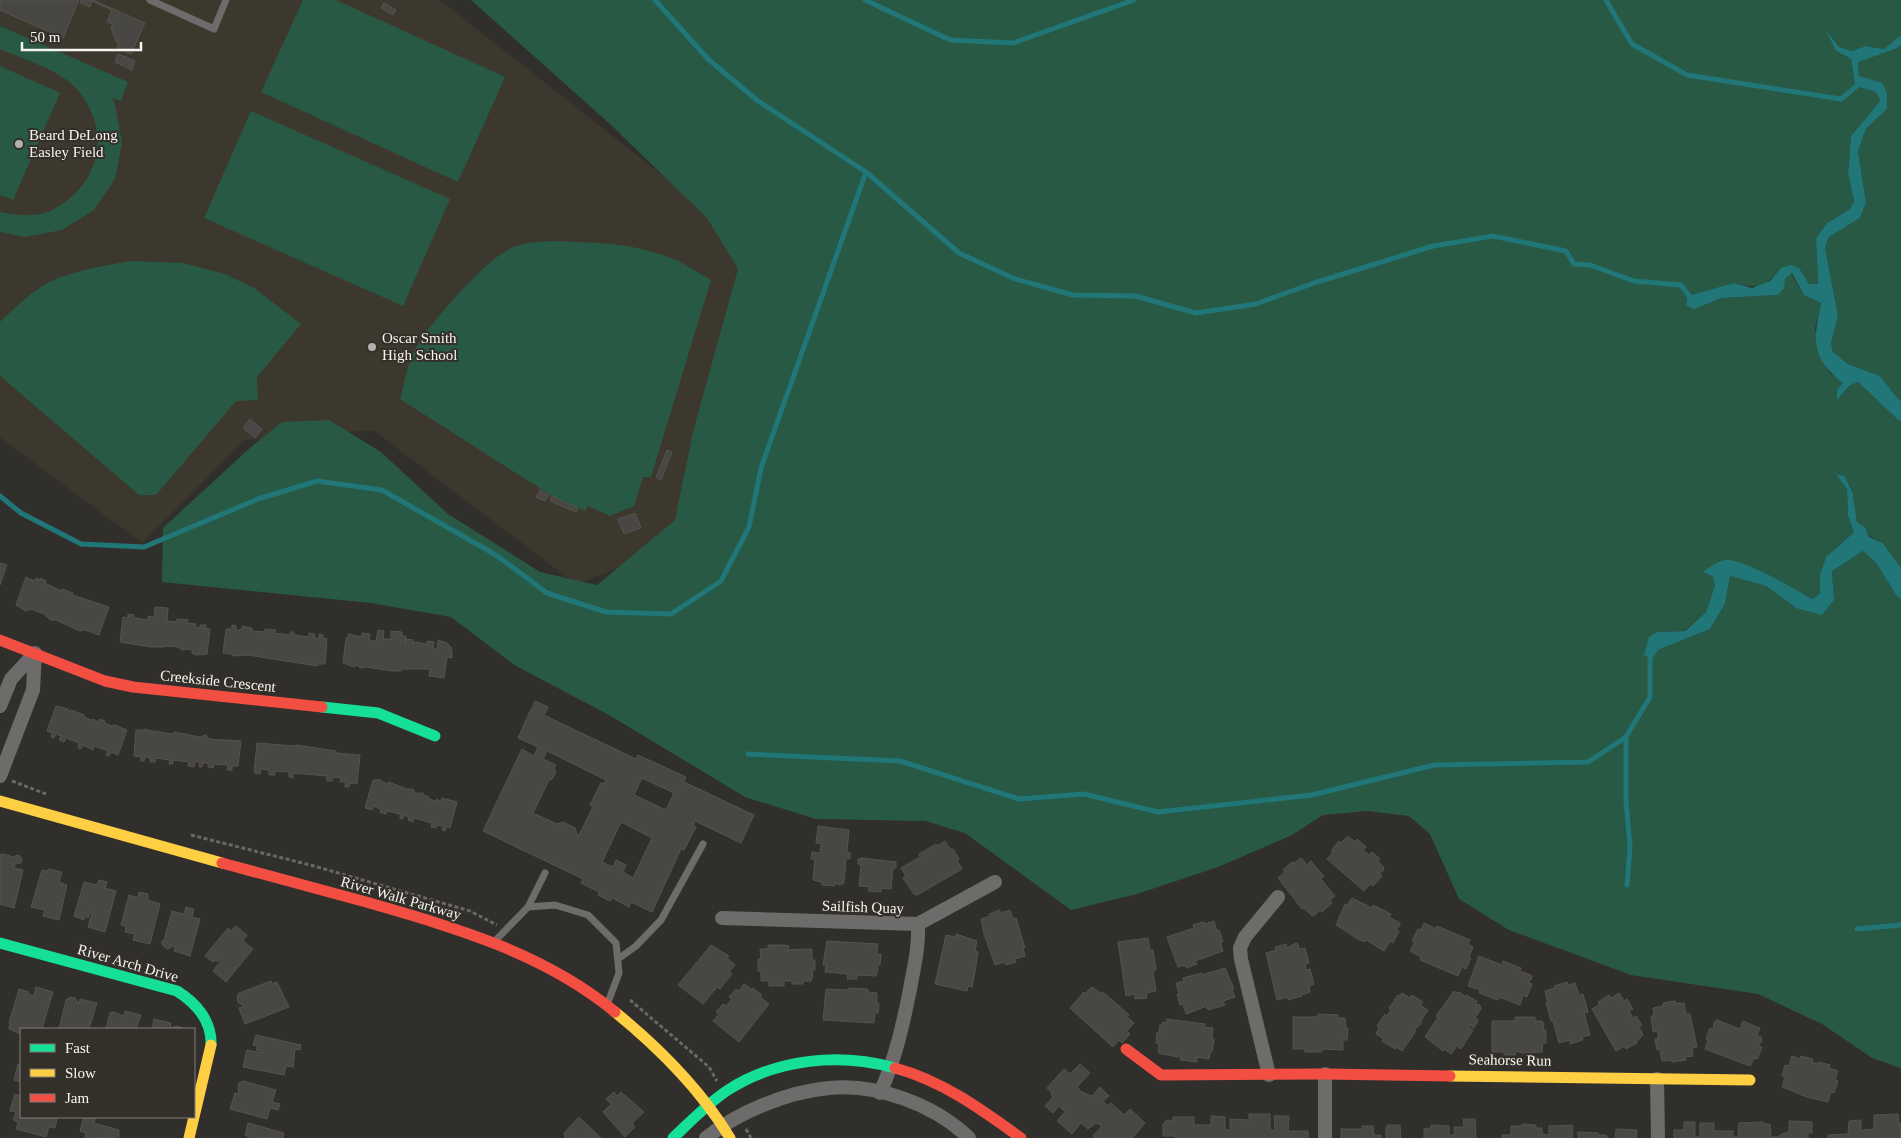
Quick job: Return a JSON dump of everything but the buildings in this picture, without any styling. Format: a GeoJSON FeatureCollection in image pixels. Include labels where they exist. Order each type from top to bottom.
{"type":"FeatureCollection","features":[{"type":"Feature","properties":{"kind":"street","name":"Creekside Crescent"},"geometry":{"type":"LineString","coordinates":[[0,640],[105,680],[133,687],[378,713],[435,736]]}},
{"type":"Feature","properties":{"kind":"street"},"geometry":{"type":"LineString","coordinates":[[0,706],[11,679],[35,653]]}},
{"type":"Feature","properties":{"kind":"street"},"geometry":{"type":"LineString","coordinates":[[0,776],[33,690],[35,653]]}},
{"type":"Feature","properties":{"kind":"street","name":"River Walk Parkway"},"geometry":{"type":"LineString","coordinates":[[0,800],[429,920],[494,942],[541,964],[606,1005],[653,1045],[686,1079],[730,1138]]}},
{"type":"Feature","properties":{"kind":"street"},"geometry":{"type":"LineString","coordinates":[[918,924],[995,882]]}},
{"type":"Feature","properties":{"kind":"street"},"geometry":{"type":"LineString","coordinates":[[1270,1075],[1241,959],[1240,948],[1245,937],[1278,897]]}},
{"type":"Feature","properties":{"kind":"street","name":"Sailfish Quay"},"geometry":{"type":"LineString","coordinates":[[722,918],[918,924],[919,943],[892,1067],[880,1093]]}},
{"type":"Feature","properties":{"kind":"street","name":"River Arch Drive"},"geometry":{"type":"LineString","coordinates":[[0,943],[177,991],[192,1001],[207,1022],[212,1044],[195,1113]]}},
{"type":"Feature","properties":{"kind":"street","name":"Seahorse Run"},"geometry":{"type":"LineString","coordinates":[[1126,1049],[1161,1075],[1325,1074],[1750,1080]]}},
{"type":"Feature","properties":{"kind":"street"},"geometry":{"type":"LineString","coordinates":[[673,1138],[706,1106],[738,1084],[791,1065],[830,1059],[865,1061],[925,1077],[973,1102],[1021,1138]]}},
{"type":"Feature","properties":{"kind":"street"},"geometry":{"type":"LineString","coordinates":[[1325,1074],[1325,1138]]}},
{"type":"Feature","properties":{"kind":"street"},"geometry":{"type":"LineString","coordinates":[[1657,1078],[1658,1138]]}},
{"type":"Feature","properties":{"kind":"street"},"geometry":{"type":"LineString","coordinates":[[706,1138],[722,1125],[748,1112],[792,1095],[829,1088],[858,1088],[918,1103],[935,1111],[956,1125],[970,1138]]}},
{"type":"Feature","properties":{"kind":"street","name":"River Arch Drive"},"geometry":{"type":"LineString","coordinates":[[189,1138],[194,1118]]}},
{"type":"Feature","properties":{"kind":"lane"},"geometry":{"type":"LineString","coordinates":[[150,0],[214,28],[226,0]]}},
{"type":"Feature","properties":{"kind":"lane"},"geometry":{"type":"LineString","coordinates":[[618,960],[636,946],[661,920],[704,844]]}},
{"type":"Feature","properties":{"kind":"lane"},"geometry":{"type":"LineString","coordinates":[[494,942],[528,908],[546,873]]}},
{"type":"Feature","properties":{"kind":"lane"},"geometry":{"type":"LineString","coordinates":[[528,908],[555,905],[588,915],[616,943],[619,973],[606,1005]]}},
{"type":"Feature","properties":{"kind":"shaded area","name":"Oscar Smith High School"},"geometry":{"type":"Polygon","coordinates":[[[0,0],[440,0],[775,264],[668,546],[577,585],[373,430],[245,440],[142,543],[0,437],[0,0]]]}},
{"type":"Feature","properties":{"kind":"green space"},"geometry":{"type":"Polygon","coordinates":[[[303,0],[336,0],[505,77],[458,182],[261,92],[303,0]]]}},
{"type":"Feature","properties":{"kind":"green space"},"geometry":{"type":"Polygon","coordinates":[[[471,0],[1901,0],[1901,35],[1884,49],[1865,46],[1853,51],[1839,47],[1828,31],[1836,51],[1851,59],[1855,86],[1876,92],[1880,101],[1851,136],[1848,174],[1854,201],[1850,209],[1827,223],[1816,238],[1818,284],[1808,284],[1799,268],[1781,268],[1765,283],[1749,286],[1734,283],[1694,308],[1722,298],[1778,295],[1785,279],[1791,273],[1804,295],[1821,303],[1815,329],[1829,372],[1844,383],[1837,399],[1849,386],[1858,382],[1901,421],[1901,568],[1883,543],[1869,536],[1865,527],[1857,522],[1853,494],[1845,476],[1837,474],[1847,489],[1848,516],[1854,532],[1827,557],[1820,581],[1820,593],[1813,599],[1746,565],[1704,572],[1712,576],[1715,585],[1706,612],[1684,631],[1657,632],[1658,650],[1710,629],[1725,604],[1730,576],[1766,586],[1796,608],[1834,600],[1832,571],[1863,551],[1877,564],[1896,595],[1901,599],[1901,1068],[1872,1058],[1822,1024],[1758,994],[1631,975],[1509,930],[1459,899],[1430,834],[1409,816],[1367,811],[1323,815],[1292,835],[1218,867],[1137,894],[1071,910],[965,833],[925,821],[816,819],[745,797],[609,715],[516,666],[451,617],[371,603],[162,582],[163,528],[251,447],[282,422],[329,420],[381,452],[448,514],[540,572],[597,585],[675,520],[693,432],[738,269],[707,218],[610,124],[471,0]]]}},
{"type":"Feature","properties":{"kind":"green space"},"geometry":{"type":"Polygon","coordinates":[[[0,26],[128,82],[121,101],[112,98],[122,142],[115,179],[94,210],[62,230],[25,237],[0,232],[0,212],[26,215],[46,213],[67,201],[79,190],[88,177],[94,163],[97,148],[97,133],[93,117],[81,94],[69,82],[51,70],[0,49],[0,26]]]}},
{"type":"Feature","properties":{"kind":"green space"},"geometry":{"type":"Polygon","coordinates":[[[1901,45],[1901,401],[1897,399],[1880,376],[1848,364],[1833,352],[1831,343],[1838,315],[1825,248],[1829,237],[1860,218],[1866,203],[1858,151],[1866,129],[1887,109],[1887,93],[1859,76],[1858,61],[1895,49],[1901,45]]]}},
{"type":"Feature","properties":{"kind":"green space","name":"Beard DeLong Easley Field"},"geometry":{"type":"Polygon","coordinates":[[[0,66],[60,93],[13,200],[0,195],[0,66]]]}},
{"type":"Feature","properties":{"kind":"green space"},"geometry":{"type":"Polygon","coordinates":[[[251,111],[450,199],[403,306],[204,218],[251,111]]]}},
{"type":"Feature","properties":{"kind":"green space"},"geometry":{"type":"Polygon","coordinates":[[[557,241],[633,247],[678,261],[711,280],[651,477],[643,477],[634,506],[610,516],[588,506],[585,511],[552,496],[400,399],[409,363],[417,346],[455,297],[486,266],[511,248],[528,243],[557,241]]]}},
{"type":"Feature","properties":{"kind":"green space"},"geometry":{"type":"Polygon","coordinates":[[[130,261],[183,263],[225,274],[254,288],[301,324],[257,377],[258,400],[236,401],[156,495],[139,495],[0,376],[0,322],[18,305],[31,294],[60,277],[130,261]]]}},
{"type":"Feature","properties":{"kind":"water"},"geometry":{"type":"Polygon","coordinates":[[[1825,28],[1839,47],[1853,51],[1865,46],[1884,49],[1901,35],[1901,45],[1895,49],[1858,62],[1859,76],[1882,83],[1887,93],[1887,109],[1866,129],[1858,151],[1866,203],[1860,218],[1829,237],[1825,248],[1838,315],[1831,343],[1833,352],[1848,364],[1880,376],[1901,401],[1901,421],[1858,382],[1849,386],[1837,400],[1837,390],[1843,383],[1825,365],[1817,348],[1816,338],[1821,303],[1804,295],[1792,273],[1785,279],[1784,288],[1778,295],[1722,298],[1694,309],[1686,305],[1688,296],[1734,283],[1752,288],[1770,281],[1781,268],[1790,265],[1799,268],[1809,284],[1818,284],[1816,238],[1827,223],[1850,209],[1854,201],[1848,174],[1851,136],[1880,101],[1876,92],[1855,86],[1851,59],[1836,51],[1825,28]]]}},
{"type":"Feature","properties":{"kind":"water"},"geometry":{"type":"Polygon","coordinates":[[[1836,474],[1845,476],[1853,494],[1857,522],[1865,527],[1869,537],[1883,543],[1901,568],[1901,599],[1896,595],[1877,564],[1863,551],[1832,571],[1834,600],[1822,615],[1796,608],[1766,586],[1730,576],[1725,604],[1710,629],[1658,650],[1653,658],[1644,655],[1649,637],[1657,632],[1685,631],[1706,612],[1715,585],[1712,576],[1703,572],[1721,561],[1735,561],[1746,565],[1813,599],[1820,593],[1820,575],[1826,557],[1854,532],[1848,516],[1847,489],[1836,474]]]}},
{"type":"Feature","properties":{"kind":"waterway"},"geometry":{"type":"LineString","coordinates":[[655,0],[708,59],[758,101],[866,172],[959,253],[1015,279],[1073,295],[1135,296],[1196,313],[1256,304],[1314,283],[1433,246],[1493,236],[1566,251],[1574,264],[1590,265],[1634,281],[1681,285],[1690,297],[1693,298]]}},
{"type":"Feature","properties":{"kind":"waterway"},"geometry":{"type":"LineString","coordinates":[[865,0],[950,40],[1013,43],[1134,0]]}},
{"type":"Feature","properties":{"kind":"waterway"},"geometry":{"type":"LineString","coordinates":[[1606,0],[1632,44],[1687,75],[1841,99],[1858,85]]}},
{"type":"Feature","properties":{"kind":"waterway"},"geometry":{"type":"LineString","coordinates":[[0,496],[21,513],[81,544],[144,547],[258,499],[317,481],[382,490],[496,555],[547,593],[606,612],[671,614],[721,581],[749,527],[761,468],[866,172]]}},
{"type":"Feature","properties":{"kind":"waterway"},"geometry":{"type":"LineString","coordinates":[[1627,885],[1630,847],[1626,801],[1626,737],[1650,697],[1650,650]]}},
{"type":"Feature","properties":{"kind":"waterway"},"geometry":{"type":"LineString","coordinates":[[748,754],[900,761],[1019,799],[1084,794],[1158,812],[1312,795],[1434,765],[1588,762],[1626,737]]}},
{"type":"Feature","properties":{"kind":"waterway"},"geometry":{"type":"LineString","coordinates":[[1857,929],[1901,925]]}},
{"type":"Feature","properties":{"kind":"traffic: fast"},"geometry":{"type":"LineString","coordinates":[[322,707],[378,713],[435,736]]}},
{"type":"Feature","properties":{"kind":"traffic: fast"},"geometry":{"type":"LineString","coordinates":[[0,943],[177,991],[202,1014],[209,1028],[211,1045]]}},
{"type":"Feature","properties":{"kind":"traffic: fast"},"geometry":{"type":"LineString","coordinates":[[673,1138],[700,1112],[728,1090],[747,1079],[767,1071],[810,1061],[831,1060],[874,1063],[895,1068]]}},
{"type":"Feature","properties":{"kind":"traffic: slow"},"geometry":{"type":"LineString","coordinates":[[0,801],[222,863]]}},
{"type":"Feature","properties":{"kind":"traffic: slow"},"geometry":{"type":"LineString","coordinates":[[615,1012],[678,1070],[706,1103],[730,1138]]}},
{"type":"Feature","properties":{"kind":"traffic: slow"},"geometry":{"type":"LineString","coordinates":[[195,1113],[211,1045]]}},
{"type":"Feature","properties":{"kind":"traffic: slow"},"geometry":{"type":"LineString","coordinates":[[1450,1076],[1750,1080]]}},
{"type":"Feature","properties":{"kind":"traffic: slow"},"geometry":{"type":"LineString","coordinates":[[189,1138],[194,1118]]}},
{"type":"Feature","properties":{"kind":"traffic: jam"},"geometry":{"type":"LineString","coordinates":[[0,640],[105,681],[133,687],[322,707]]}},
{"type":"Feature","properties":{"kind":"traffic: jam"},"geometry":{"type":"LineString","coordinates":[[222,863],[399,911],[496,944],[558,973],[587,991],[615,1012]]}},
{"type":"Feature","properties":{"kind":"traffic: jam"},"geometry":{"type":"LineString","coordinates":[[1126,1049],[1161,1075],[1325,1074],[1450,1076]]}},
{"type":"Feature","properties":{"kind":"traffic: jam"},"geometry":{"type":"LineString","coordinates":[[895,1068],[946,1088],[1021,1138]]}},
{"type":"Feature","properties":{"kind":"place","name":"Beard DeLong Easley Field"},"geometry":{"type":"Point","coordinates":[19,144]}},
{"type":"Feature","properties":{"kind":"place","name":"Oscar Smith High School"},"geometry":{"type":"Point","coordinates":[372,347]}}]}
